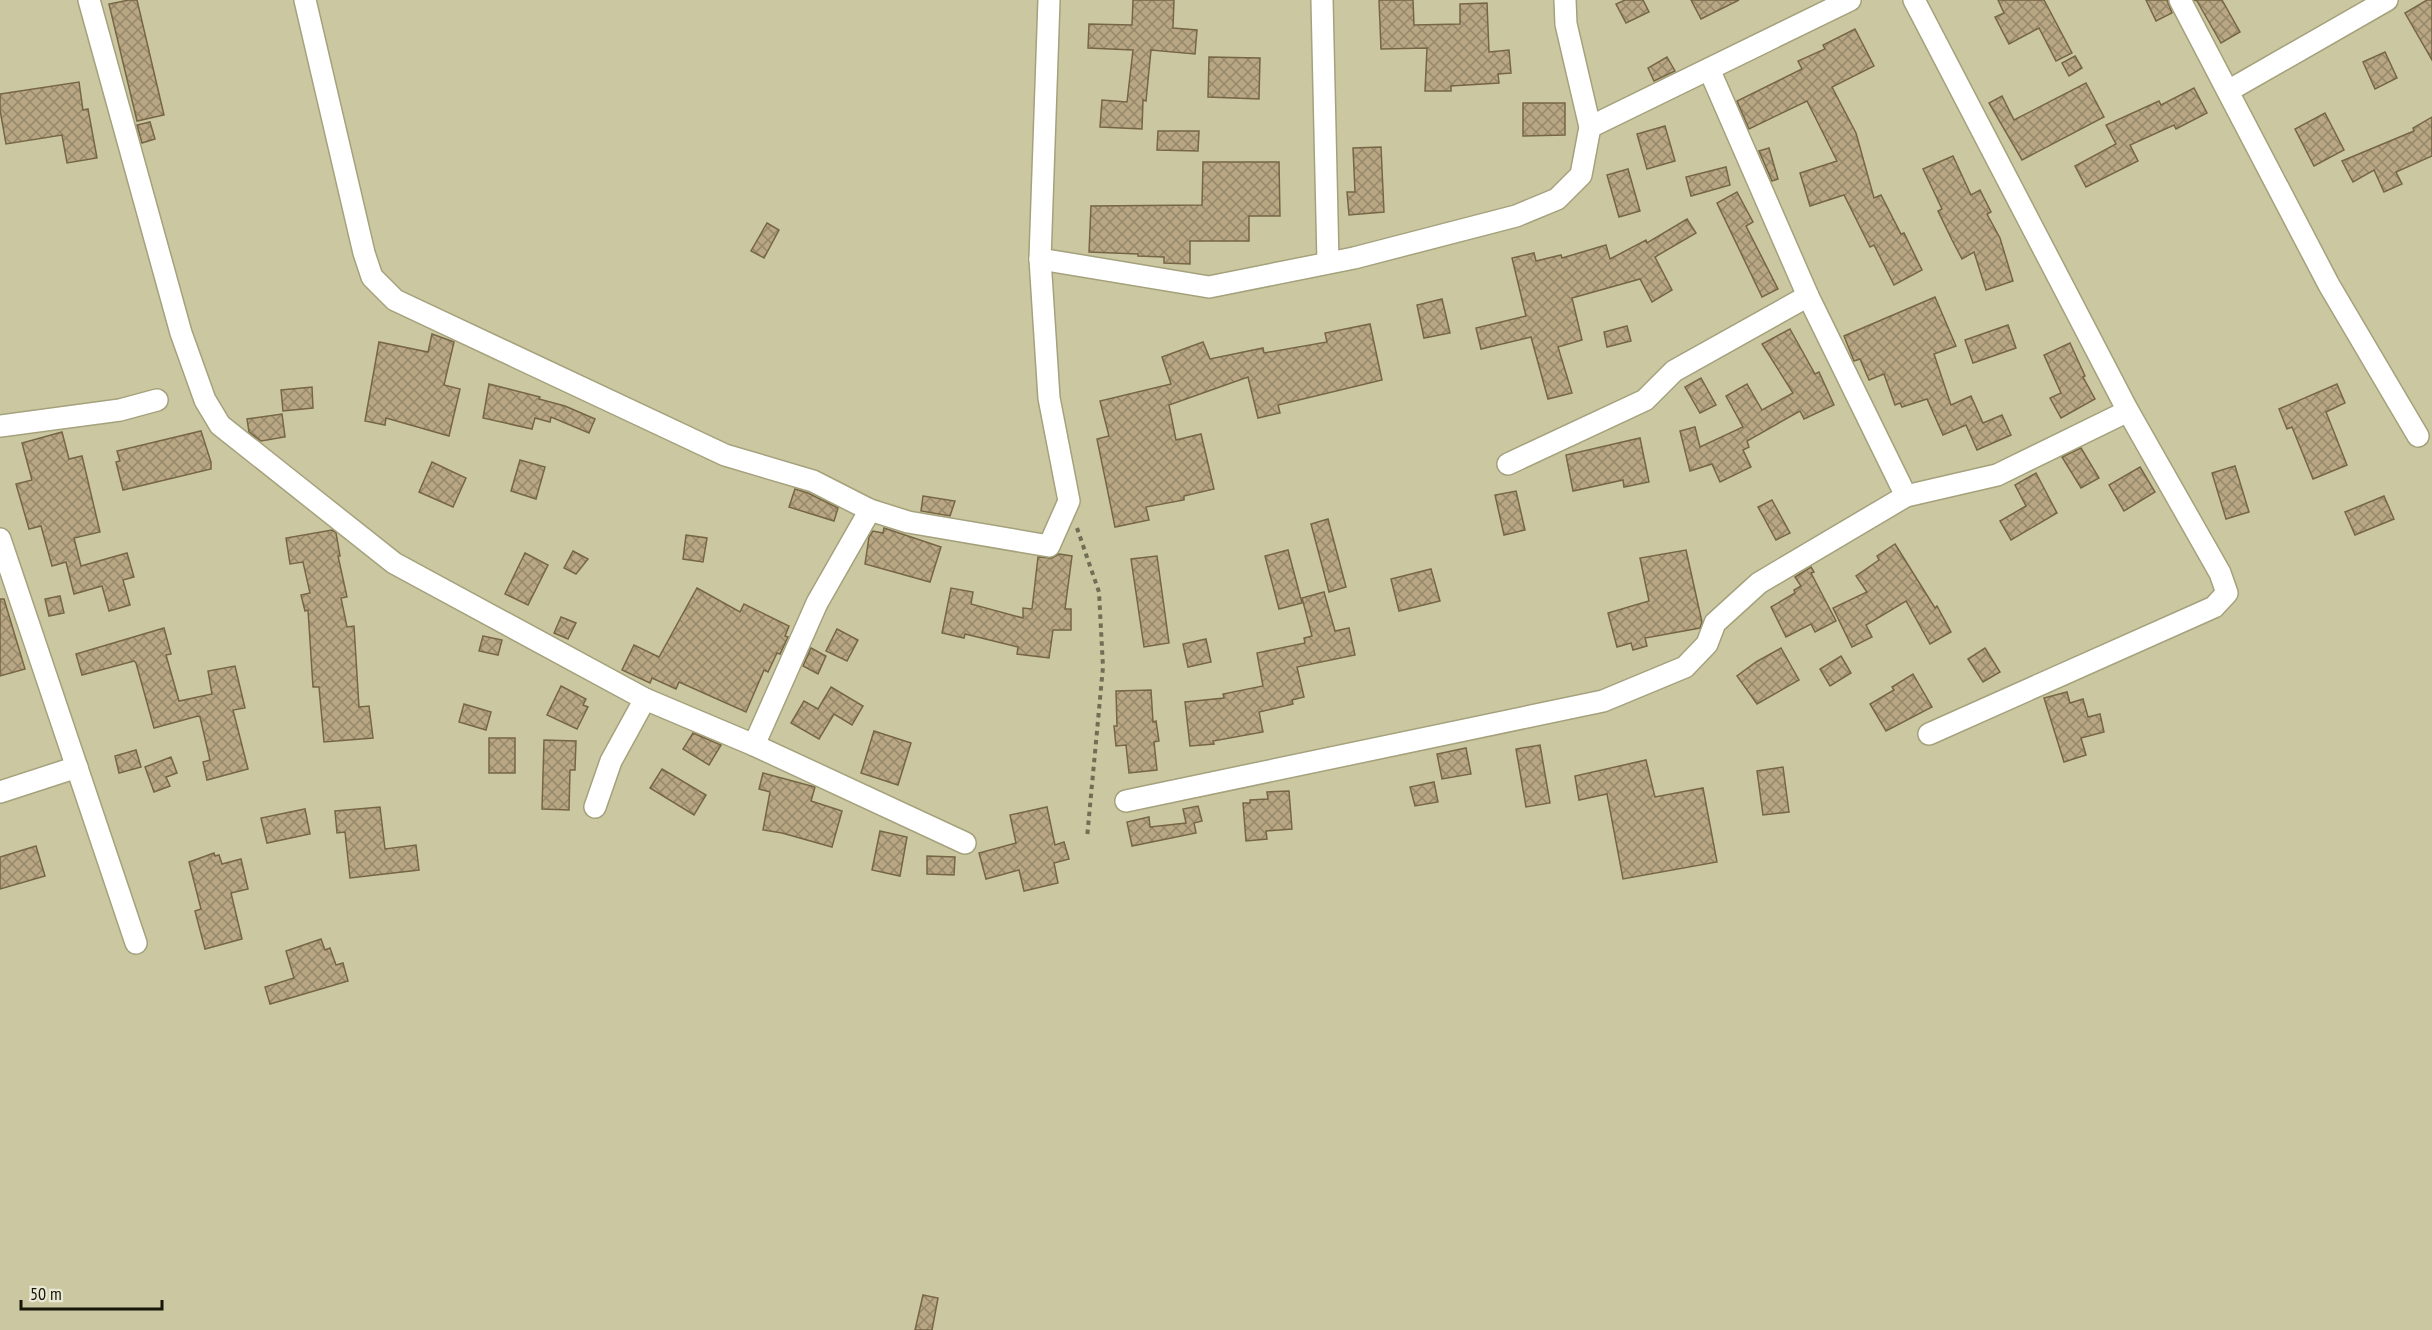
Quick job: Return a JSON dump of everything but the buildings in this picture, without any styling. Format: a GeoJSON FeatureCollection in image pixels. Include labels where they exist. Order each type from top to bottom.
{"type":"FeatureCollection","features":[{"type":"Feature","properties":{"kind":"street"},"geometry":{"type":"LineString","coordinates":[[89,0],[181,333],[205,400],[220,425],[394,563],[645,699],[754,745],[965,843]]}},
{"type":"Feature","properties":{"kind":"street"},"geometry":{"type":"LineString","coordinates":[[305,0],[364,253],[372,277],[395,300],[725,455],[813,481],[870,510],[908,522],[1049,546],[1068,501],[1049,398],[1040,259],[1049,0]]}},
{"type":"Feature","properties":{"kind":"street"},"geometry":{"type":"LineString","coordinates":[[1322,0],[1328,262]]}},
{"type":"Feature","properties":{"kind":"street"},"geometry":{"type":"LineString","coordinates":[[1040,259],[1209,287],[1354,258],[1516,216],[1557,199],[1581,175],[1590,127],[1566,24],[1565,0]]}},
{"type":"Feature","properties":{"kind":"street"},"geometry":{"type":"LineString","coordinates":[[1590,127],[1850,0]]}},
{"type":"Feature","properties":{"kind":"street"},"geometry":{"type":"LineString","coordinates":[[1914,0],[2127,411],[2220,573],[2227,593],[2214,607],[1929,734]]}},
{"type":"Feature","properties":{"kind":"street"},"geometry":{"type":"LineString","coordinates":[[2180,0],[2329,285],[2418,436]]}},
{"type":"Feature","properties":{"kind":"street"},"geometry":{"type":"LineString","coordinates":[[2228,91],[2387,0]]}},
{"type":"Feature","properties":{"kind":"street"},"geometry":{"type":"LineString","coordinates":[[1709,69],[1809,296],[1906,496]]}},
{"type":"Feature","properties":{"kind":"street"},"geometry":{"type":"LineString","coordinates":[[1508,464],[1645,400],[1674,371],[1809,296]]}},
{"type":"Feature","properties":{"kind":"street"},"geometry":{"type":"LineString","coordinates":[[0,426],[120,410],[157,400]]}},
{"type":"Feature","properties":{"kind":"street"},"geometry":{"type":"LineString","coordinates":[[1126,801],[1603,701],[1685,667],[1707,645],[1715,623],[1759,584],[1906,496],[1997,475],[2127,411]]}},
{"type":"Feature","properties":{"kind":"street"},"geometry":{"type":"LineString","coordinates":[[754,745],[817,603],[870,510]]}},
{"type":"Feature","properties":{"kind":"street"},"geometry":{"type":"LineString","coordinates":[[0,539],[3,561],[77,767],[136,943]]}},
{"type":"Feature","properties":{"kind":"street"},"geometry":{"type":"LineString","coordinates":[[595,807],[611,761],[645,699]]}},
{"type":"Feature","properties":{"kind":"street"},"geometry":{"type":"LineString","coordinates":[[0,792],[77,767]]}},
{"type":"Feature","properties":{"kind":"path"},"geometry":{"type":"LineString","coordinates":[[1068,501],[1099,592],[1103,656],[1087,838]]}}]}
